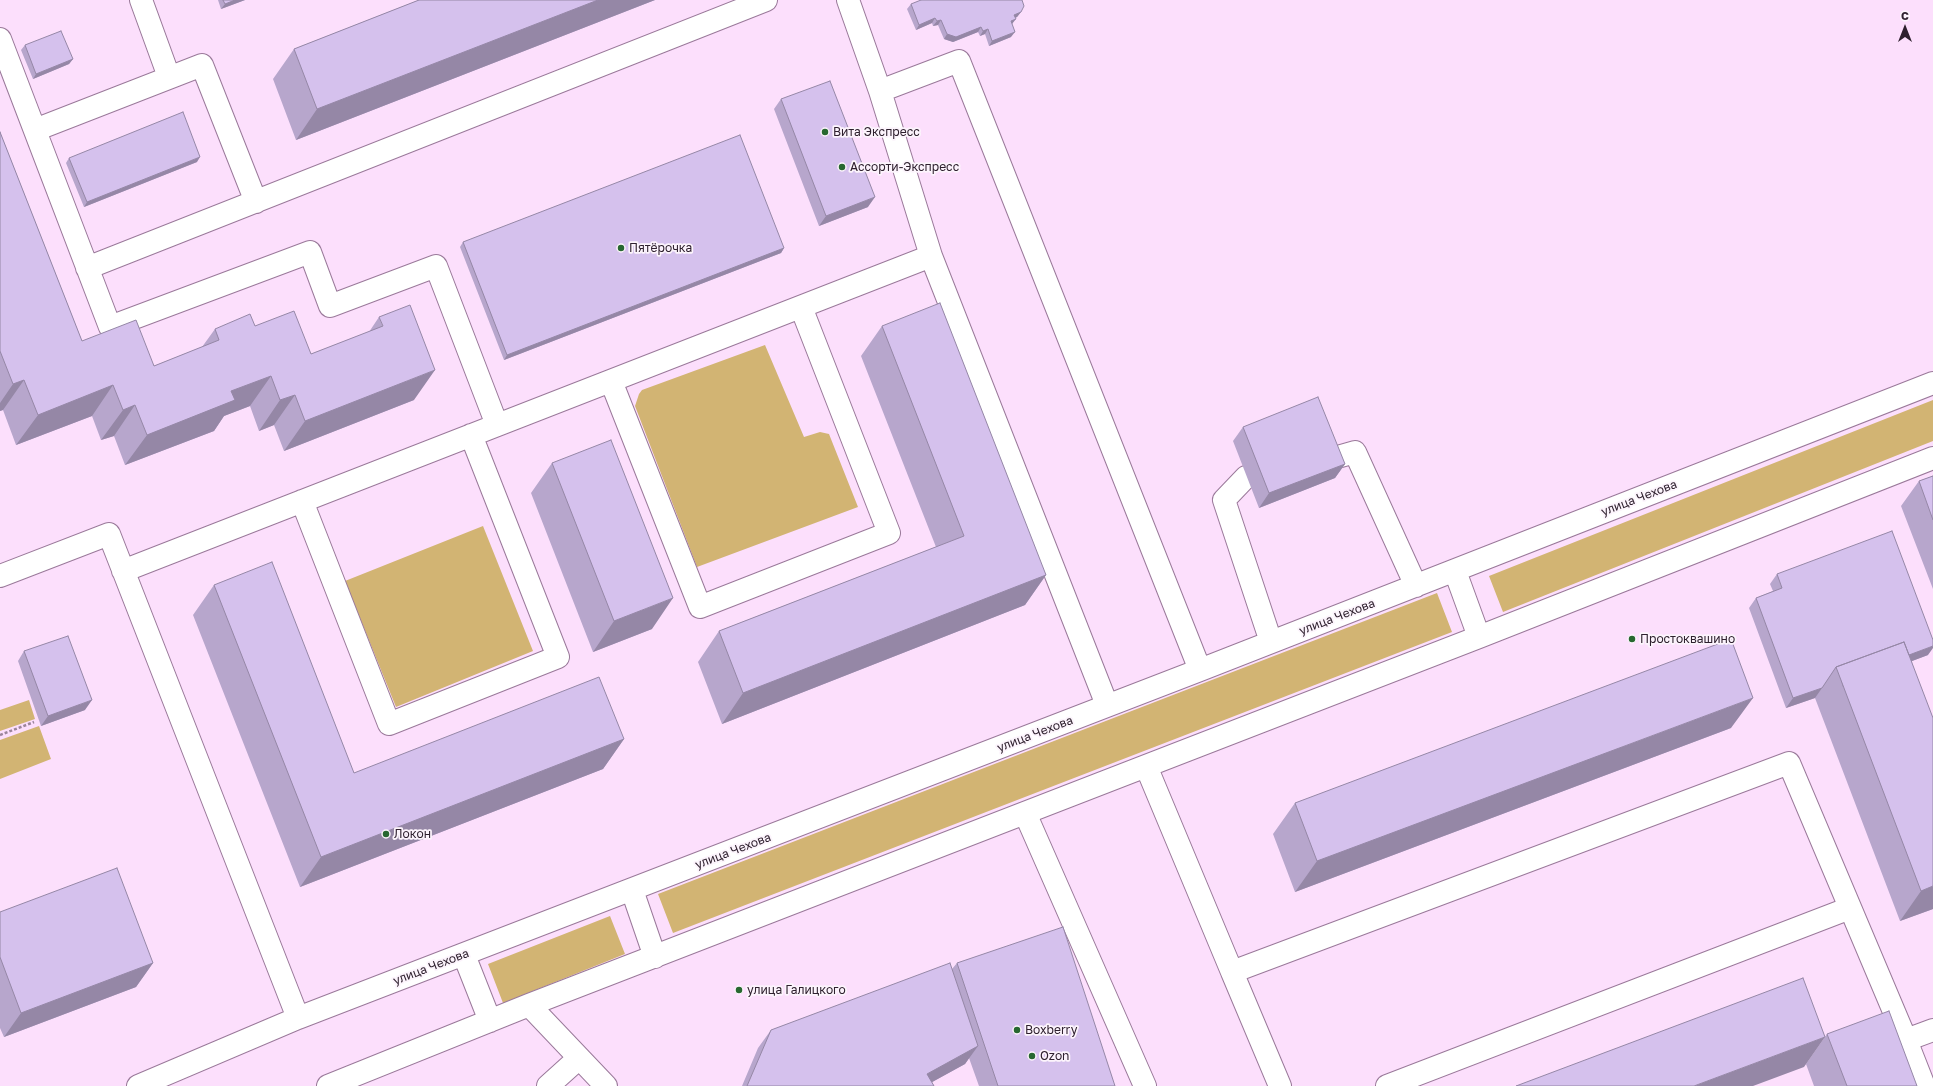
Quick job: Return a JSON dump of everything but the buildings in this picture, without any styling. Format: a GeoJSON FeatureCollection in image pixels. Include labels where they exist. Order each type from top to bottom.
{"type":"FeatureCollection","features":[{"type":"Feature","properties":{"kind":"street"},"geometry":{"type":"LineString","coordinates":[[141,0],[169,77]]}},
{"type":"Feature","properties":{"kind":"street"},"geometry":{"type":"LineString","coordinates":[[87,268],[766,0]]}},
{"type":"Feature","properties":{"kind":"street"},"geometry":{"type":"LineString","coordinates":[[848,0],[880,90],[931,256],[1107,706]]}},
{"type":"Feature","properties":{"kind":"street"},"geometry":{"type":"LineString","coordinates":[[0,39],[110,327],[310,252],[330,306],[436,266],[497,425]]}},
{"type":"Feature","properties":{"kind":"street"},"geometry":{"type":"LineString","coordinates":[[880,90],[959,62],[1200,670]]}},
{"type":"Feature","properties":{"kind":"street"},"geometry":{"type":"LineString","coordinates":[[35,130],[202,65],[256,202]]}},
{"type":"Feature","properties":{"kind":"street"},"geometry":{"type":"LineString","coordinates":[[124,571],[931,256]]}},
{"type":"Feature","properties":{"kind":"street"},"geometry":{"type":"LineString","coordinates":[[611,381],[700,607],[889,533],[801,307]]}},
{"type":"Feature","properties":{"kind":"street","name":"улица Чехова"},"geometry":{"type":"LineString","coordinates":[[138,1086],[298,1018],[1455,571],[1933,383]]}},
{"type":"Feature","properties":{"kind":"street"},"geometry":{"type":"LineString","coordinates":[[302,501],[389,724],[558,657],[471,435]]}},
{"type":"Feature","properties":{"kind":"street"},"geometry":{"type":"LineString","coordinates":[[1327,460],[1355,452],[1416,586]]}},
{"type":"Feature","properties":{"kind":"street"},"geometry":{"type":"LineString","coordinates":[[328,1086],[529,1005],[1479,637],[1933,458]]}},
{"type":"Feature","properties":{"kind":"street"},"geometry":{"type":"LineString","coordinates":[[1246,477],[1224,500],[1272,642]]}},
{"type":"Feature","properties":{"kind":"street"},"geometry":{"type":"LineString","coordinates":[[0,576],[109,534],[298,1018]]}},
{"type":"Feature","properties":{"kind":"street"},"geometry":{"type":"LineString","coordinates":[[1455,571],[1479,637]]}},
{"type":"Feature","properties":{"kind":"street"},"geometry":{"type":"LineString","coordinates":[[1232,972],[1789,763],[1924,1086]]}},
{"type":"Feature","properties":{"kind":"street"},"geometry":{"type":"LineString","coordinates":[[1146,766],[1280,1086]]}},
{"type":"Feature","properties":{"kind":"street"},"geometry":{"type":"LineString","coordinates":[[1025,813],[1145,1086]]}},
{"type":"Feature","properties":{"kind":"street"},"geometry":{"type":"LineString","coordinates":[[632,890],[655,957]]}},
{"type":"Feature","properties":{"kind":"street"},"geometry":{"type":"LineString","coordinates":[[1387,1086],[1850,908]]}},
{"type":"Feature","properties":{"kind":"street"},"geometry":{"type":"LineString","coordinates":[[464,955],[490,1021]]}},
{"type":"Feature","properties":{"kind":"street"},"geometry":{"type":"LineString","coordinates":[[529,1005],[606,1086]]}},
{"type":"Feature","properties":{"kind":"street"},"geometry":{"type":"LineString","coordinates":[[1906,1040],[1933,1030]]}},
{"type":"Feature","properties":{"kind":"street"},"geometry":{"type":"LineString","coordinates":[[548,1086],[579,1058]]}},
{"type":"Feature","properties":{"kind":"path"},"geometry":{"type":"LineString","coordinates":[[0,735],[34,722]]}},
{"type":"Feature","properties":{"kind":"shaded area"},"geometry":{"type":"Polygon","coordinates":[[[765,345],[804,437],[820,432],[829,434],[858,507],[697,567],[635,406],[642,390],[765,345]]]}},
{"type":"Feature","properties":{"kind":"shaded area"},"geometry":{"type":"Polygon","coordinates":[[[1933,400],[1933,441],[1503,612],[1489,576],[1933,400]]]}},
{"type":"Feature","properties":{"kind":"shaded area"},"geometry":{"type":"Polygon","coordinates":[[[483,526],[533,651],[396,707],[345,581],[483,526]]]}},
{"type":"Feature","properties":{"kind":"shaded area"},"geometry":{"type":"Polygon","coordinates":[[[1437,593],[1452,632],[673,933],[658,894],[1437,593]]]}},
{"type":"Feature","properties":{"kind":"shaded area"},"geometry":{"type":"Polygon","coordinates":[[[29,700],[35,719],[0,731],[0,710],[29,700]]]}},
{"type":"Feature","properties":{"kind":"shaded area"},"geometry":{"type":"Polygon","coordinates":[[[39,726],[51,759],[0,779],[0,740],[39,726]]]}},
{"type":"Feature","properties":{"kind":"shaded area"},"geometry":{"type":"Polygon","coordinates":[[[610,916],[625,954],[503,1003],[488,964],[610,916]]]}},
{"type":"Feature","properties":{"kind":"place","name":"Вита Экспресс"},"geometry":{"type":"Point","coordinates":[825,132]}},
{"type":"Feature","properties":{"kind":"place","name":"Ассорти-Экспресс"},"geometry":{"type":"Point","coordinates":[842,167]}},
{"type":"Feature","properties":{"kind":"place","name":"Пятёрочка"},"geometry":{"type":"Point","coordinates":[621,248]}},
{"type":"Feature","properties":{"kind":"place","name":"Простоквашино"},"geometry":{"type":"Point","coordinates":[1632,639]}},
{"type":"Feature","properties":{"kind":"place","name":"Локон"},"geometry":{"type":"Point","coordinates":[386,834]}},
{"type":"Feature","properties":{"kind":"place","name":"улица Галицкого"},"geometry":{"type":"Point","coordinates":[739,990]}},
{"type":"Feature","properties":{"kind":"place","name":"Boxberry"},"geometry":{"type":"Point","coordinates":[1017,1030]}},
{"type":"Feature","properties":{"kind":"place","name":"Ozon"},"geometry":{"type":"Point","coordinates":[1032,1056]}}]}
